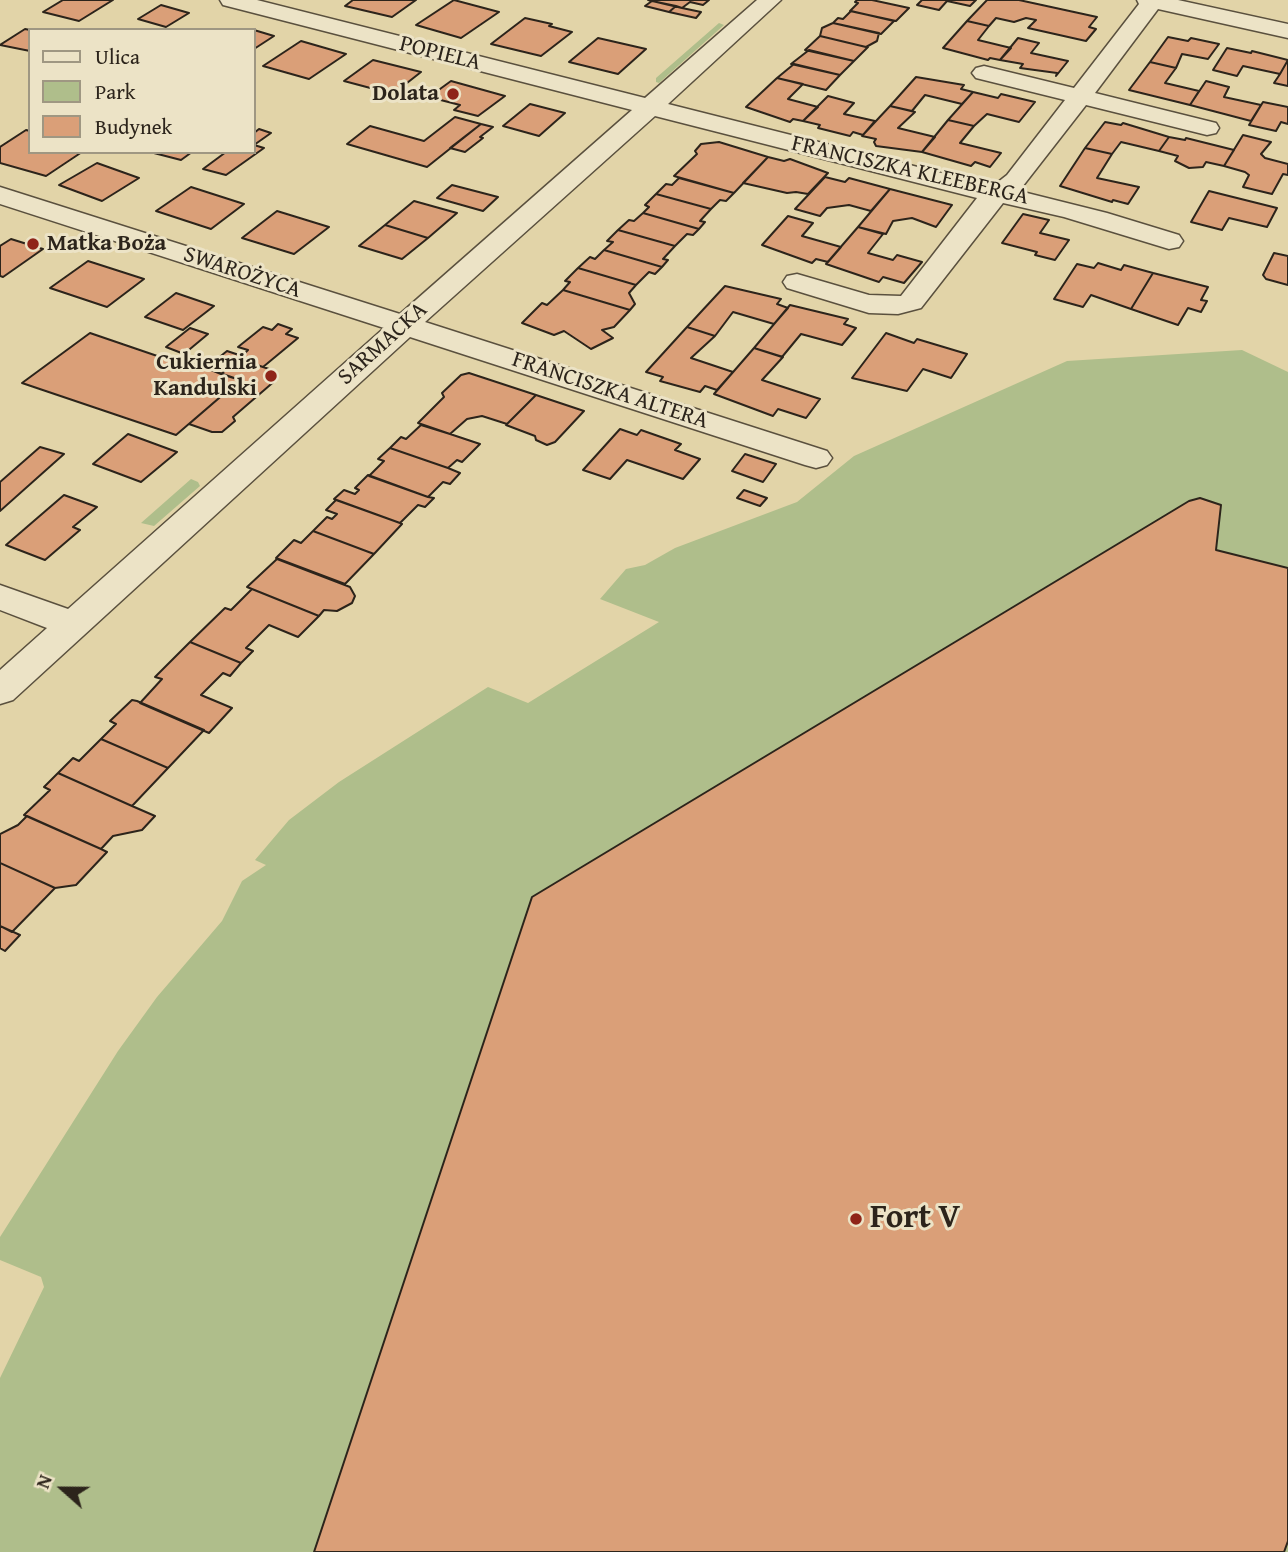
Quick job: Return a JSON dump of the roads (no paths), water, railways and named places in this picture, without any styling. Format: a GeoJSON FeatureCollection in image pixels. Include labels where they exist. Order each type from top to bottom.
{"type":"FeatureCollection","features":[{"type":"Feature","properties":{"kind":"street","name":"POPIELA"},"geometry":{"type":"LineString","coordinates":[[231,0],[649,107]]}},
{"type":"Feature","properties":{"kind":"street","name":"SARMACKA"},"geometry":{"type":"LineString","coordinates":[[0,691],[770,0]]}},
{"type":"Feature","properties":{"kind":"street"},"geometry":{"type":"LineString","coordinates":[[797,282],[882,305],[900,306],[911,302],[988,202],[1016,181],[1151,1],[1288,31]]}},
{"type":"Feature","properties":{"kind":"street"},"geometry":{"type":"LineString","coordinates":[[984,73],[1207,128]]}},
{"type":"Feature","properties":{"kind":"street","name":"FRANCISZKA KLEEBERGA"},"geometry":{"type":"LineString","coordinates":[[649,107],[1104,218],[1169,241]]}},
{"type":"Feature","properties":{"kind":"street","name":"SWAROŻYCA"},"geometry":{"type":"LineString","coordinates":[[0,195],[405,325]]}},
{"type":"Feature","properties":{"kind":"street","name":"FRANCISZKA ALTERA"},"geometry":{"type":"LineString","coordinates":[[405,325],[816,458]]}},
{"type":"Feature","properties":{"kind":"street"},"geometry":{"type":"LineString","coordinates":[[0,597],[73,624]]}},
{"type":"Feature","properties":{"kind":"place","name":"Dolata"},"geometry":{"type":"Point","coordinates":[453,94]}},
{"type":"Feature","properties":{"kind":"place","name":"Matka Boża"},"geometry":{"type":"Point","coordinates":[33,244]}},
{"type":"Feature","properties":{"kind":"place","name":"Cukiernia Kandulski"},"geometry":{"type":"Point","coordinates":[271,376]}},
{"type":"Feature","properties":{"kind":"place","name":"Fort V"},"geometry":{"type":"Point","coordinates":[856,1219]}}]}
